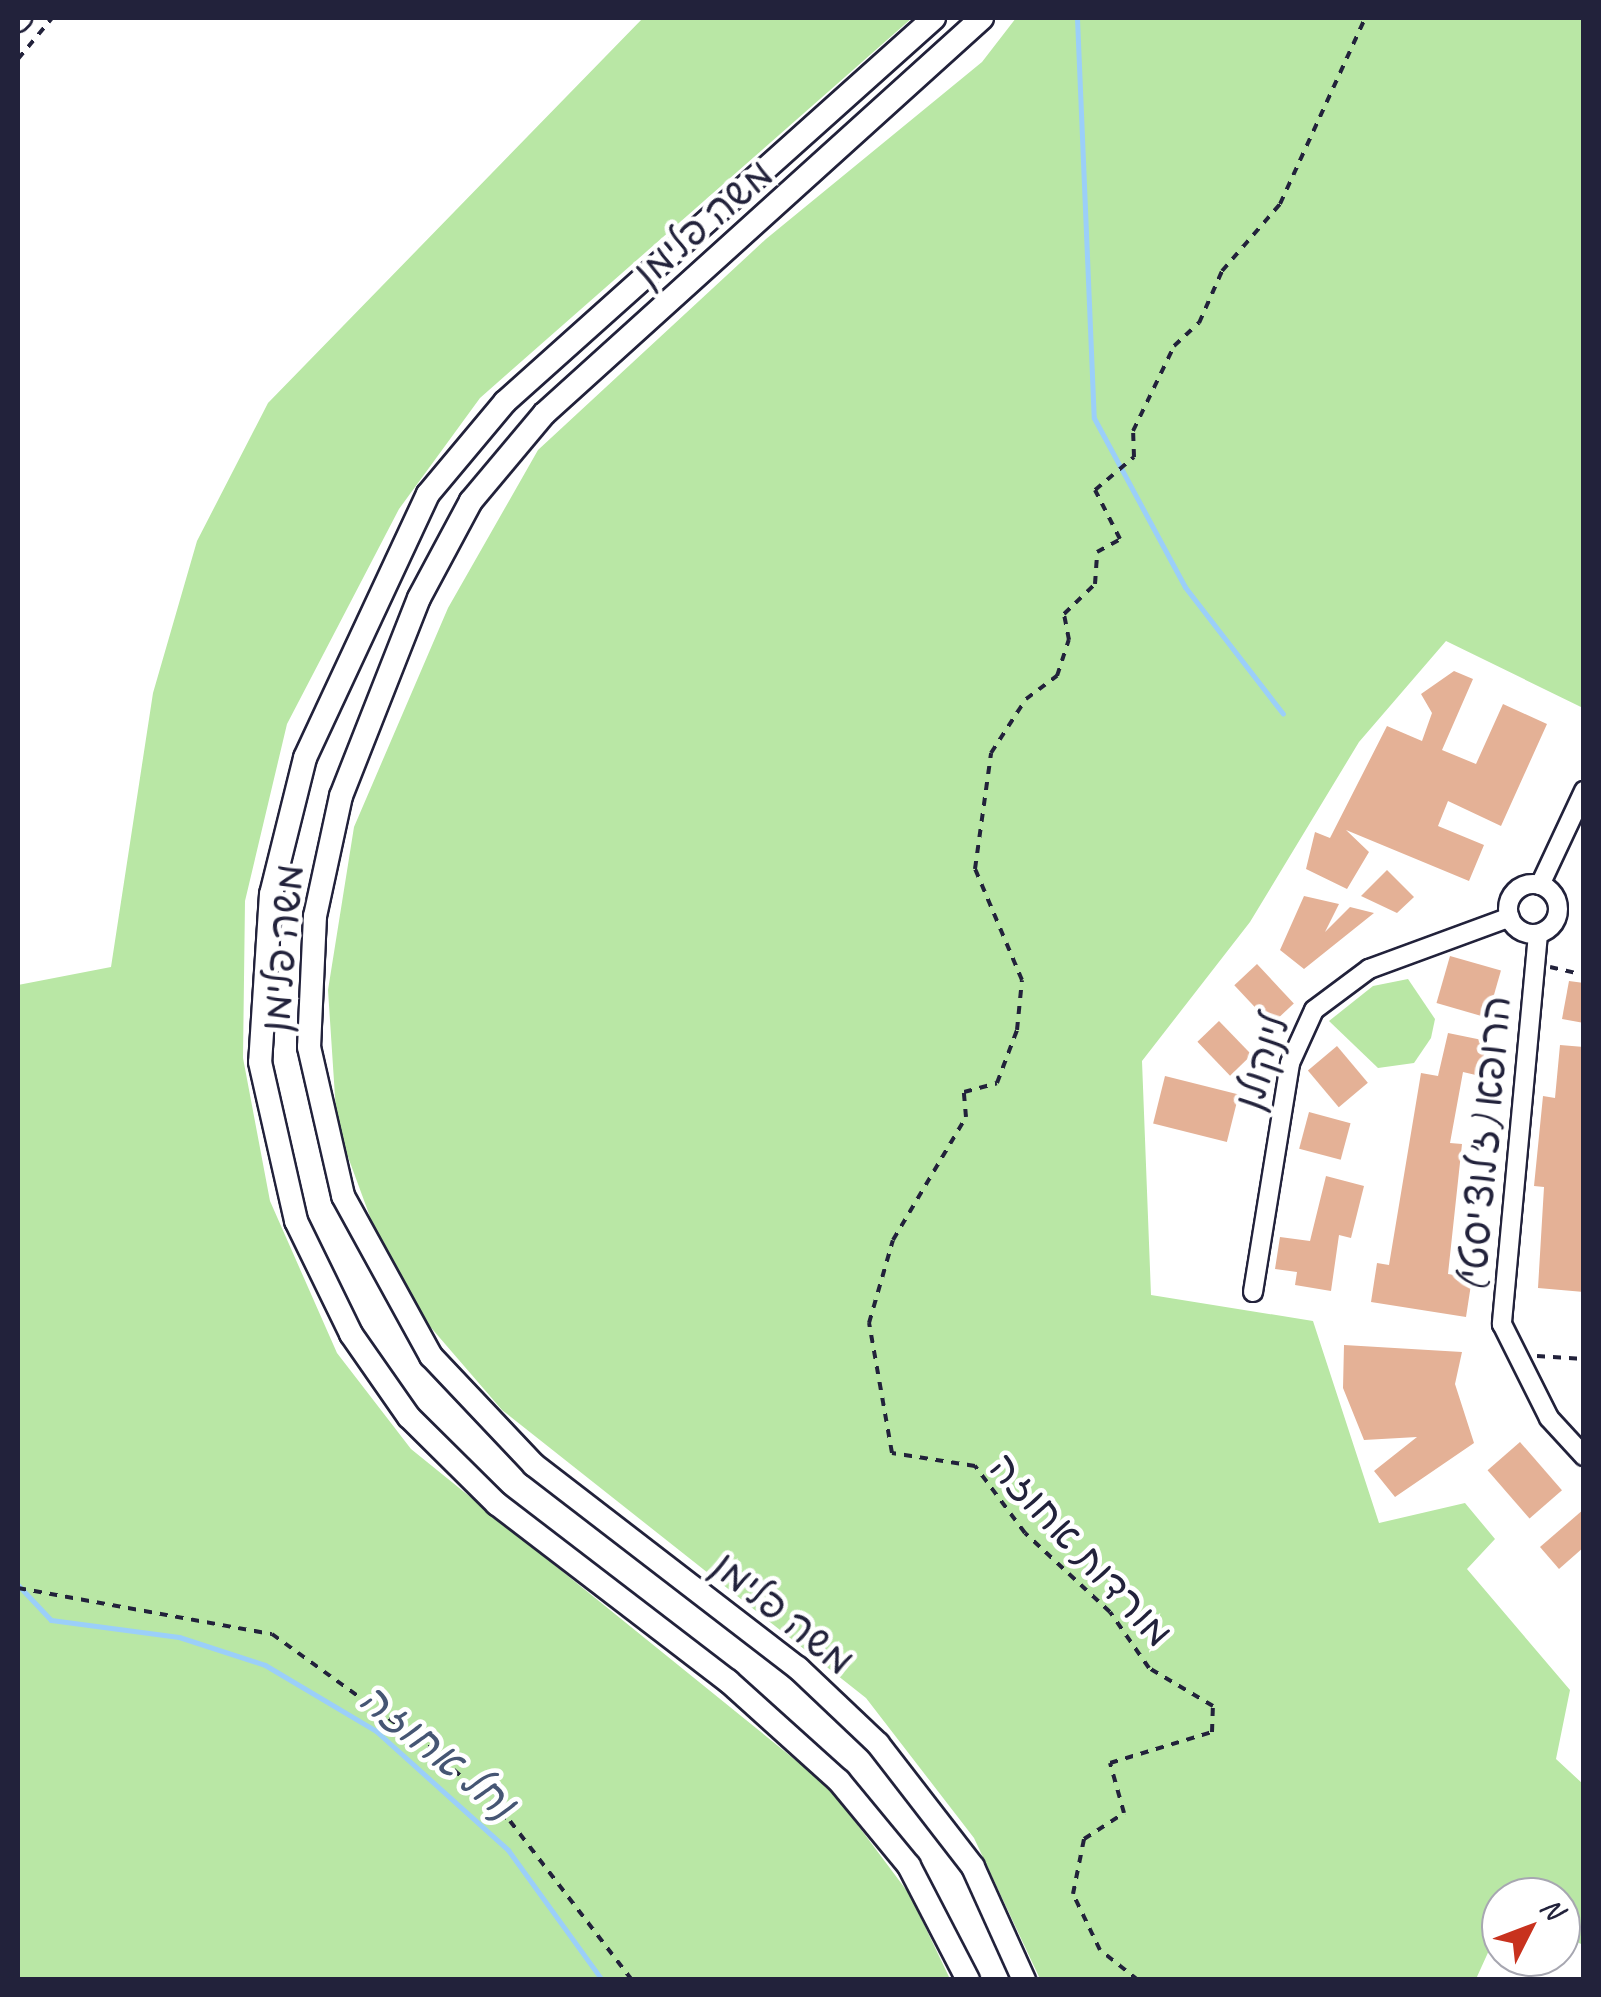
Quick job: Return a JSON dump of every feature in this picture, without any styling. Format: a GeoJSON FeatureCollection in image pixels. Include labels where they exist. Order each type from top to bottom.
{"type":"FeatureCollection","features":[{"type":"Feature","properties":{"kind":"main road","name":"משה פלימן"},"geometry":{"type":"LineString","coordinates":[[934,18],[528,380],[428,494],[305,758],[271,894],[260,1018],[267,1112],[296,1220],[389,1390],[497,1504],[750,1699],[839,1781],[909,1866],[968,1980]]}},
{"type":"Feature","properties":{"kind":"main road","name":"משה פלימן"},"geometry":{"type":"LineString","coordinates":[[982,18],[555,403],[471,501],[352,757],[319,887],[309,1047],[343,1196],[431,1356],[534,1465],[798,1668],[878,1744],[973,1867],[1024,1980]]}},
{"type":"Feature","properties":{"kind":"street"},"geometry":{"type":"LineString","coordinates":[[1540,886],[1584,790]]}},
{"type":"Feature","properties":{"kind":"street"},"geometry":{"type":"LineString","coordinates":[[1540,886],[1558,913],[1538,934],[1510,918],[1514,893],[1540,886]]}},
{"type":"Feature","properties":{"kind":"street","name":"לינקולן"},"geometry":{"type":"LineString","coordinates":[[1253,1292],[1290,1062],[1314,1010],[1369,969],[1510,918]]}},
{"type":"Feature","properties":{"kind":"street","name":"הרופא (ז'לוצ'יסטי)"},"geometry":{"type":"LineString","coordinates":[[1538,934],[1502,1324],[1549,1418],[1584,1456]]}},
{"type":"Feature","properties":{"kind":"path"},"geometry":{"type":"LineString","coordinates":[[18,59],[52,18]]}},
{"type":"Feature","properties":{"kind":"path","name":"מורדות אחוזה"},"geometry":{"type":"LineString","coordinates":[[1138,1980],[1100,1950],[1073,1894],[1084,1839],[1124,1813],[1110,1763],[1212,1732],[1213,1706],[1149,1668],[1110,1612],[1025,1533],[974,1466],[892,1454],[869,1323],[893,1240],[966,1117],[964,1092],[996,1083],[1018,1030],[1022,980],[975,869],[991,752],[1026,699],[1057,676],[1069,640],[1064,614],[1095,584],[1097,552],[1120,539],[1095,490],[1134,458],[1133,431],[1174,346],[1280,204],[1365,18]]}},
{"type":"Feature","properties":{"kind":"path"},"geometry":{"type":"LineString","coordinates":[[1535,964],[1584,976]]}},
{"type":"Feature","properties":{"kind":"path"},"geometry":{"type":"LineString","coordinates":[[1517,1355],[1584,1359]]}},
{"type":"Feature","properties":{"kind":"path"},"geometry":{"type":"LineString","coordinates":[[18,1588],[272,1634],[430,1748],[510,1821],[632,1980]]}},
{"type":"Feature","properties":{"kind":"green space"},"geometry":{"type":"Polygon","coordinates":[[[643,18],[912,18],[480,398],[399,509],[287,724],[245,901],[243,1058],[270,1201],[337,1353],[411,1449],[830,1788],[910,1895],[950,1979],[18,1979],[18,985],[111,967],[153,693],[197,541],[268,403],[643,18]]]}},
{"type":"Feature","properties":{"kind":"green space"},"geometry":{"type":"Polygon","coordinates":[[[1016,18],[1583,18],[1583,708],[1446,641],[1359,742],[1250,922],[1142,1061],[1151,1295],[1313,1321],[1379,1523],[1465,1503],[1495,1539],[1467,1569],[1570,1690],[1556,1759],[1583,1784],[1583,1945],[1581,1877],[1481,1877],[1481,1968],[1476,1979],[1040,1979],[974,1838],[866,1698],[502,1410],[427,1323],[376,1233],[337,1127],[328,990],[354,827],[448,608],[538,450],[766,239],[982,62],[1016,18]]]}},
{"type":"Feature","properties":{"kind":"green space"},"geometry":{"type":"Polygon","coordinates":[[[1408,979],[1435,1019],[1431,1038],[1414,1063],[1378,1068],[1329,1021],[1373,986],[1408,979]]]}},
{"type":"Feature","properties":{"kind":"building"},"geometry":{"type":"Polygon","coordinates":[[[1454,671],[1473,679],[1442,750],[1476,764],[1503,704],[1547,724],[1501,826],[1448,801],[1438,826],[1484,845],[1469,881],[1346,830],[1369,852],[1347,889],[1306,869],[1315,832],[1330,838],[1387,726],[1422,741],[1432,713],[1421,694],[1454,671]]]}},
{"type":"Feature","properties":{"kind":"building"},"geometry":{"type":"Polygon","coordinates":[[[1387,870],[1414,897],[1397,913],[1361,896],[1387,870]]]}},
{"type":"Feature","properties":{"kind":"building"},"geometry":{"type":"Polygon","coordinates":[[[1304,896],[1339,904],[1325,932],[1350,907],[1374,913],[1304,969],[1280,950],[1304,896]]]}},
{"type":"Feature","properties":{"kind":"building"},"geometry":{"type":"Polygon","coordinates":[[[1450,956],[1501,971],[1487,1018],[1436,1003],[1450,956]]]}},
{"type":"Feature","properties":{"kind":"building"},"geometry":{"type":"Polygon","coordinates":[[[1257,964],[1294,1003],[1271,1025],[1234,985],[1257,964]]]}},
{"type":"Feature","properties":{"kind":"building"},"geometry":{"type":"Polygon","coordinates":[[[1569,981],[1584,983],[1584,1023],[1562,1019],[1569,981]]]}},
{"type":"Feature","properties":{"kind":"building"},"geometry":{"type":"Polygon","coordinates":[[[1219,1021],[1252,1055],[1230,1076],[1197,1042],[1219,1021]]]}},
{"type":"Feature","properties":{"kind":"building"},"geometry":{"type":"Polygon","coordinates":[[[1448,1033],[1487,1041],[1480,1076],[1463,1072],[1450,1143],[1462,1144],[1448,1274],[1472,1278],[1466,1317],[1371,1302],[1377,1263],[1389,1265],[1421,1073],[1438,1076],[1448,1033]]]}},
{"type":"Feature","properties":{"kind":"building"},"geometry":{"type":"Polygon","coordinates":[[[1560,1045],[1584,1047],[1584,1292],[1538,1288],[1544,1187],[1534,1186],[1543,1096],[1555,1098],[1560,1045]]]}},
{"type":"Feature","properties":{"kind":"building"},"geometry":{"type":"Polygon","coordinates":[[[1337,1046],[1368,1083],[1339,1107],[1308,1070],[1337,1046]]]}},
{"type":"Feature","properties":{"kind":"building"},"geometry":{"type":"Polygon","coordinates":[[[1165,1076],[1239,1094],[1227,1142],[1153,1124],[1165,1076]]]}},
{"type":"Feature","properties":{"kind":"building"},"geometry":{"type":"Polygon","coordinates":[[[1309,1112],[1351,1123],[1341,1160],[1299,1149],[1309,1112]]]}},
{"type":"Feature","properties":{"kind":"building"},"geometry":{"type":"Polygon","coordinates":[[[1326,1176],[1364,1186],[1351,1238],[1339,1235],[1331,1291],[1295,1285],[1297,1272],[1275,1269],[1280,1237],[1310,1241],[1326,1176]]]}},
{"type":"Feature","properties":{"kind":"building"},"geometry":{"type":"Polygon","coordinates":[[[1344,1345],[1462,1352],[1455,1384],[1474,1443],[1395,1497],[1374,1471],[1417,1437],[1364,1440],[1343,1388],[1344,1345]]]}},
{"type":"Feature","properties":{"kind":"building"},"geometry":{"type":"Polygon","coordinates":[[[1520,1442],[1562,1490],[1530,1519],[1488,1470],[1520,1442]]]}},
{"type":"Feature","properties":{"kind":"building"},"geometry":{"type":"Polygon","coordinates":[[[1584,1509],[1584,1547],[1559,1569],[1540,1547],[1584,1509]]]}},
{"type":"Feature","properties":{"kind":"waterway"},"geometry":{"type":"LineString","coordinates":[[1077,18],[1094,418],[1185,587],[1283,714]]}},
{"type":"Feature","properties":{"kind":"waterway","name":"נחל אחוזה"},"geometry":{"type":"LineString","coordinates":[[18,1585],[51,1620],[179,1637],[265,1665],[376,1731],[508,1850],[602,1980]]}}]}
